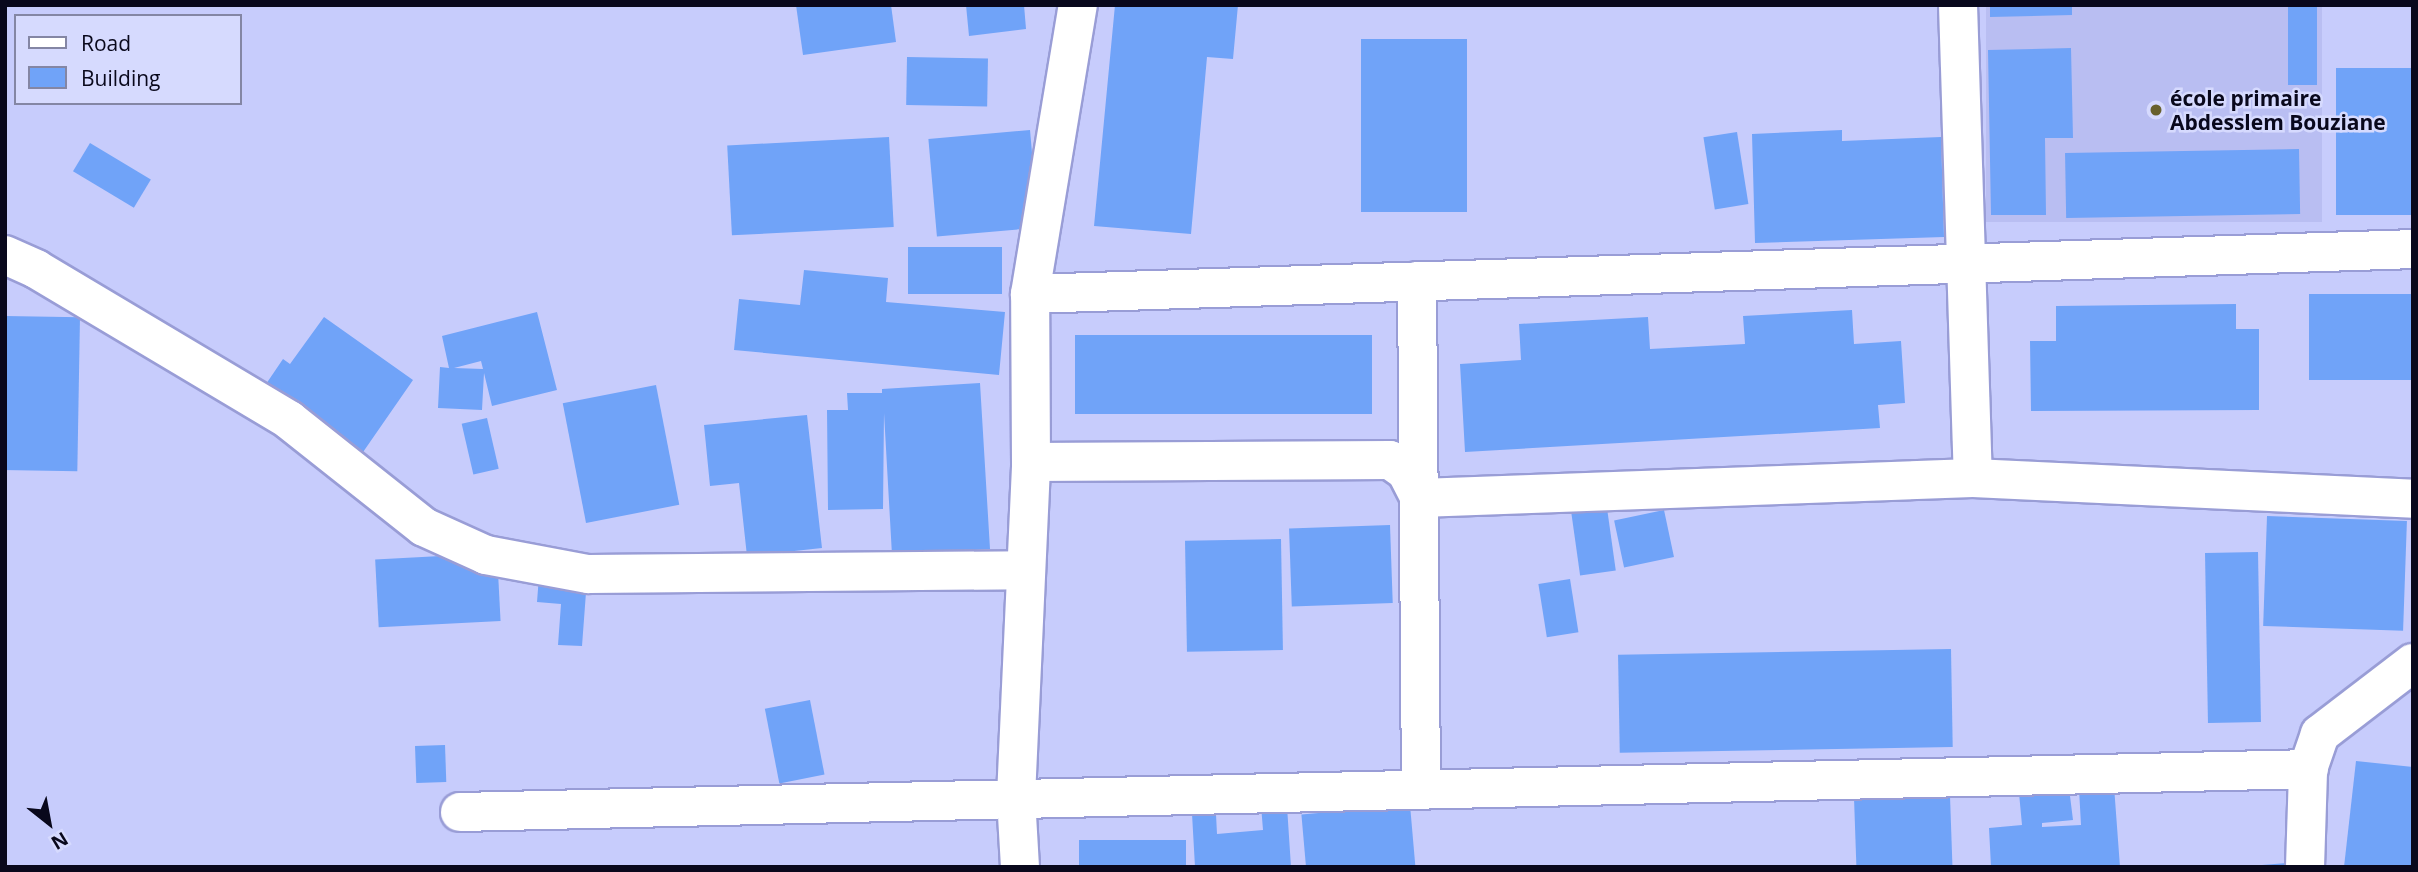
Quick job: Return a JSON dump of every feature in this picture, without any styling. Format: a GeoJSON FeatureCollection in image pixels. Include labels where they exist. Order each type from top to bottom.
{"type":"FeatureCollection","features":[{"type":"Feature","properties":{"kind":"street"},"geometry":{"type":"LineString","coordinates":[[1020,867],[1016,797],[1031,462],[1030,294],[1078,5]]}},
{"type":"Feature","properties":{"kind":"street"},"geometry":{"type":"LineString","coordinates":[[1958,5],[1973,478]]}},
{"type":"Feature","properties":{"kind":"street"},"geometry":{"type":"LineString","coordinates":[[1030,294],[2413,249]]}},
{"type":"Feature","properties":{"kind":"street"},"geometry":{"type":"LineString","coordinates":[[5,255],[36,268],[289,420],[424,527],[486,555],[588,574],[1026,570]]}},
{"type":"Feature","properties":{"kind":"street"},"geometry":{"type":"LineString","coordinates":[[1417,281],[1421,789]]}},
{"type":"Feature","properties":{"kind":"street"},"geometry":{"type":"LineString","coordinates":[[1031,462],[1390,460],[1406,471],[1420,498]]}},
{"type":"Feature","properties":{"kind":"street"},"geometry":{"type":"LineString","coordinates":[[1420,498],[1973,478],[2413,499]]}},
{"type":"Feature","properties":{"kind":"street"},"geometry":{"type":"LineString","coordinates":[[2305,867],[2308,769],[2320,734],[2413,663]]}},
{"type":"Feature","properties":{"kind":"street"},"geometry":{"type":"LineString","coordinates":[[460,812],[2308,769]]}},
{"type":"Feature","properties":{"kind":"shaded area","name":"école primaire Abdesslem Bouziane"},"geometry":{"type":"Polygon","coordinates":[[[1986,5],[2322,5],[2322,222],[1986,222],[1986,5]]]}},
{"type":"Feature","properties":{"kind":"building"},"geometry":{"type":"Polygon","coordinates":[[[796,5],[891,5],[896,42],[803,55],[796,5]]]}},
{"type":"Feature","properties":{"kind":"building"},"geometry":{"type":"Polygon","coordinates":[[[966,5],[1024,5],[1026,29],[969,36],[966,5]]]}},
{"type":"Feature","properties":{"kind":"building"},"geometry":{"type":"Polygon","coordinates":[[[1115,5],[1238,5],[1233,59],[1207,57],[1191,234],[1094,226],[1115,5]]]}},
{"type":"Feature","properties":{"kind":"building"},"geometry":{"type":"Polygon","coordinates":[[[1990,5],[2072,5],[2072,15],[1990,17],[1990,5]]]}},
{"type":"Feature","properties":{"kind":"building"},"geometry":{"type":"Polygon","coordinates":[[[2288,5],[2317,5],[2317,85],[2288,85],[2288,5]]]}},
{"type":"Feature","properties":{"kind":"building"},"geometry":{"type":"Polygon","coordinates":[[[1361,39],[1467,39],[1467,212],[1361,212],[1361,39]]]}},
{"type":"Feature","properties":{"kind":"building"},"geometry":{"type":"Polygon","coordinates":[[[2071,48],[2073,138],[2045,138],[2046,215],[1991,215],[1988,50],[2071,48]]]}},
{"type":"Feature","properties":{"kind":"building"},"geometry":{"type":"Polygon","coordinates":[[[907,57],[988,58],[987,106],[906,105],[907,57]]]}},
{"type":"Feature","properties":{"kind":"building"},"geometry":{"type":"Polygon","coordinates":[[[2336,68],[2413,68],[2413,215],[2336,215],[2336,68]]]}},
{"type":"Feature","properties":{"kind":"building"},"geometry":{"type":"Polygon","coordinates":[[[1030,130],[1039,228],[937,237],[928,139],[1030,130]]]}},
{"type":"Feature","properties":{"kind":"building"},"geometry":{"type":"Polygon","coordinates":[[[1842,130],[1842,141],[1941,137],[1944,237],[1755,243],[1752,134],[1842,130]]]}},
{"type":"Feature","properties":{"kind":"building"},"geometry":{"type":"Polygon","coordinates":[[[1737,132],[1748,204],[1715,209],[1703,137],[1737,132]]]}},
{"type":"Feature","properties":{"kind":"building"},"geometry":{"type":"Polygon","coordinates":[[[889,137],[894,227],[732,235],[727,145],[889,137]]]}},
{"type":"Feature","properties":{"kind":"building"},"geometry":{"type":"Polygon","coordinates":[[[90,143],[151,180],[134,208],[73,171],[90,143]]]}},
{"type":"Feature","properties":{"kind":"building"},"geometry":{"type":"Polygon","coordinates":[[[2299,149],[2300,214],[2066,218],[2065,153],[2299,149]]]}},
{"type":"Feature","properties":{"kind":"building"},"geometry":{"type":"Polygon","coordinates":[[[908,247],[1002,247],[1002,294],[908,294],[908,247]]]}},
{"type":"Feature","properties":{"kind":"building"},"geometry":{"type":"Polygon","coordinates":[[[804,270],[888,278],[886,302],[1005,312],[999,375],[734,350],[739,299],[800,305],[804,270]]]}},
{"type":"Feature","properties":{"kind":"building"},"geometry":{"type":"Polygon","coordinates":[[[2309,294],[2413,294],[2413,380],[2309,380],[2309,294]]]}},
{"type":"Feature","properties":{"kind":"building"},"geometry":{"type":"Polygon","coordinates":[[[2236,304],[2236,329],[2259,329],[2259,410],[2031,411],[2030,341],[2056,341],[2056,306],[2236,304]]]}},
{"type":"Feature","properties":{"kind":"building"},"geometry":{"type":"Polygon","coordinates":[[[1852,310],[1854,344],[1901,341],[1905,403],[1878,405],[1880,428],[1465,452],[1460,364],[1521,360],[1519,324],[1648,317],[1650,349],[1745,344],[1743,316],[1852,310]]]}},
{"type":"Feature","properties":{"kind":"building"},"geometry":{"type":"Polygon","coordinates":[[[537,312],[557,390],[492,406],[484,373],[482,410],[438,408],[440,367],[449,368],[442,336],[537,312]],[[481,361],[454,368],[483,369],[481,361]]]}},
{"type":"Feature","properties":{"kind":"building"},"geometry":{"type":"Polygon","coordinates":[[[5,316],[80,317],[77,471],[5,470],[5,316]]]}},
{"type":"Feature","properties":{"kind":"building"},"geometry":{"type":"Polygon","coordinates":[[[324,317],[413,380],[361,455],[264,387],[283,359],[290,364],[324,317]]]}},
{"type":"Feature","properties":{"kind":"building"},"geometry":{"type":"Polygon","coordinates":[[[1075,335],[1372,335],[1372,414],[1075,414],[1075,335]]]}},
{"type":"Feature","properties":{"kind":"building"},"geometry":{"type":"Polygon","coordinates":[[[980,383],[990,549],[892,555],[884,413],[883,509],[828,510],[827,410],[848,410],[847,393],[882,393],[882,389],[980,383]]]}},
{"type":"Feature","properties":{"kind":"building"},"geometry":{"type":"Polygon","coordinates":[[[656,385],[679,505],[586,523],[563,403],[656,385]]]}},
{"type":"Feature","properties":{"kind":"building"},"geometry":{"type":"Polygon","coordinates":[[[807,415],[822,548],[747,556],[739,483],[710,486],[704,425],[807,415]]]}},
{"type":"Feature","properties":{"kind":"building"},"geometry":{"type":"Polygon","coordinates":[[[487,418],[499,469],[473,475],[462,424],[487,418]]]}},
{"type":"Feature","properties":{"kind":"building"},"geometry":{"type":"Polygon","coordinates":[[[1607,508],[1616,570],[1580,575],[1571,513],[1607,508]]]}},
{"type":"Feature","properties":{"kind":"building"},"geometry":{"type":"Polygon","coordinates":[[[1664,510],[1674,557],[1624,568],[1614,521],[1664,510]]]}},
{"type":"Feature","properties":{"kind":"building"},"geometry":{"type":"Polygon","coordinates":[[[2267,516],[2407,521],[2403,631],[2263,626],[2267,516]]]}},
{"type":"Feature","properties":{"kind":"building"},"geometry":{"type":"Polygon","coordinates":[[[1390,525],[1393,603],[1292,606],[1289,529],[1390,525]]]}},
{"type":"Feature","properties":{"kind":"building"},"geometry":{"type":"Polygon","coordinates":[[[1281,539],[1283,650],[1187,652],[1185,541],[1281,539]]]}},
{"type":"Feature","properties":{"kind":"building"},"geometry":{"type":"Polygon","coordinates":[[[2258,552],[2261,722],[2208,723],[2205,553],[2258,552]]]}},
{"type":"Feature","properties":{"kind":"building"},"geometry":{"type":"Polygon","coordinates":[[[497,553],[501,621],[379,627],[375,559],[497,553]]]}},
{"type":"Feature","properties":{"kind":"building"},"geometry":{"type":"Polygon","coordinates":[[[539,576],[587,579],[582,646],[558,645],[561,604],[537,602],[539,576]]]}},
{"type":"Feature","properties":{"kind":"building"},"geometry":{"type":"Polygon","coordinates":[[[1570,579],[1578,632],[1547,637],[1538,584],[1570,579]]]}},
{"type":"Feature","properties":{"kind":"building"},"geometry":{"type":"Polygon","coordinates":[[[1951,649],[1953,747],[1620,753],[1618,655],[1951,649]]]}},
{"type":"Feature","properties":{"kind":"building"},"geometry":{"type":"Polygon","coordinates":[[[810,700],[825,775],[779,783],[765,709],[810,700]]]}},
{"type":"Feature","properties":{"kind":"building"},"geometry":{"type":"Polygon","coordinates":[[[445,745],[446,782],[416,783],[415,746],[445,745]]]}},
{"type":"Feature","properties":{"kind":"building"},"geometry":{"type":"Polygon","coordinates":[[[2356,761],[2413,767],[2413,867],[2344,867],[2356,761]]]}},
{"type":"Feature","properties":{"kind":"building"},"geometry":{"type":"Polygon","coordinates":[[[2114,786],[2120,867],[1991,867],[1989,828],[2022,825],[2019,793],[2069,788],[2073,820],[2042,823],[2042,827],[2081,825],[2079,789],[2114,786]]]}},
{"type":"Feature","properties":{"kind":"building"},"geometry":{"type":"Polygon","coordinates":[[[1286,791],[1291,867],[1195,867],[1191,796],[1215,794],[1217,834],[1263,830],[1260,793],[1286,791]]]}},
{"type":"Feature","properties":{"kind":"building"},"geometry":{"type":"Polygon","coordinates":[[[1950,796],[1952,867],[1856,867],[1854,799],[1950,796]]]}},
{"type":"Feature","properties":{"kind":"building"},"geometry":{"type":"Polygon","coordinates":[[[1410,805],[1415,867],[1306,867],[1301,814],[1410,805]]]}},
{"type":"Feature","properties":{"kind":"building"},"geometry":{"type":"Polygon","coordinates":[[[1079,840],[1186,840],[1186,867],[1079,867],[1079,840]]]}},
{"type":"Feature","properties":{"kind":"building"},"geometry":{"type":"Polygon","coordinates":[[[2287,863],[2287,867],[2262,867],[2262,865],[2287,863]]]}},
{"type":"Feature","properties":{"kind":"place","name":"école primaire Abdesslem Bouziane"},"geometry":{"type":"Point","coordinates":[2156,110]}}]}
